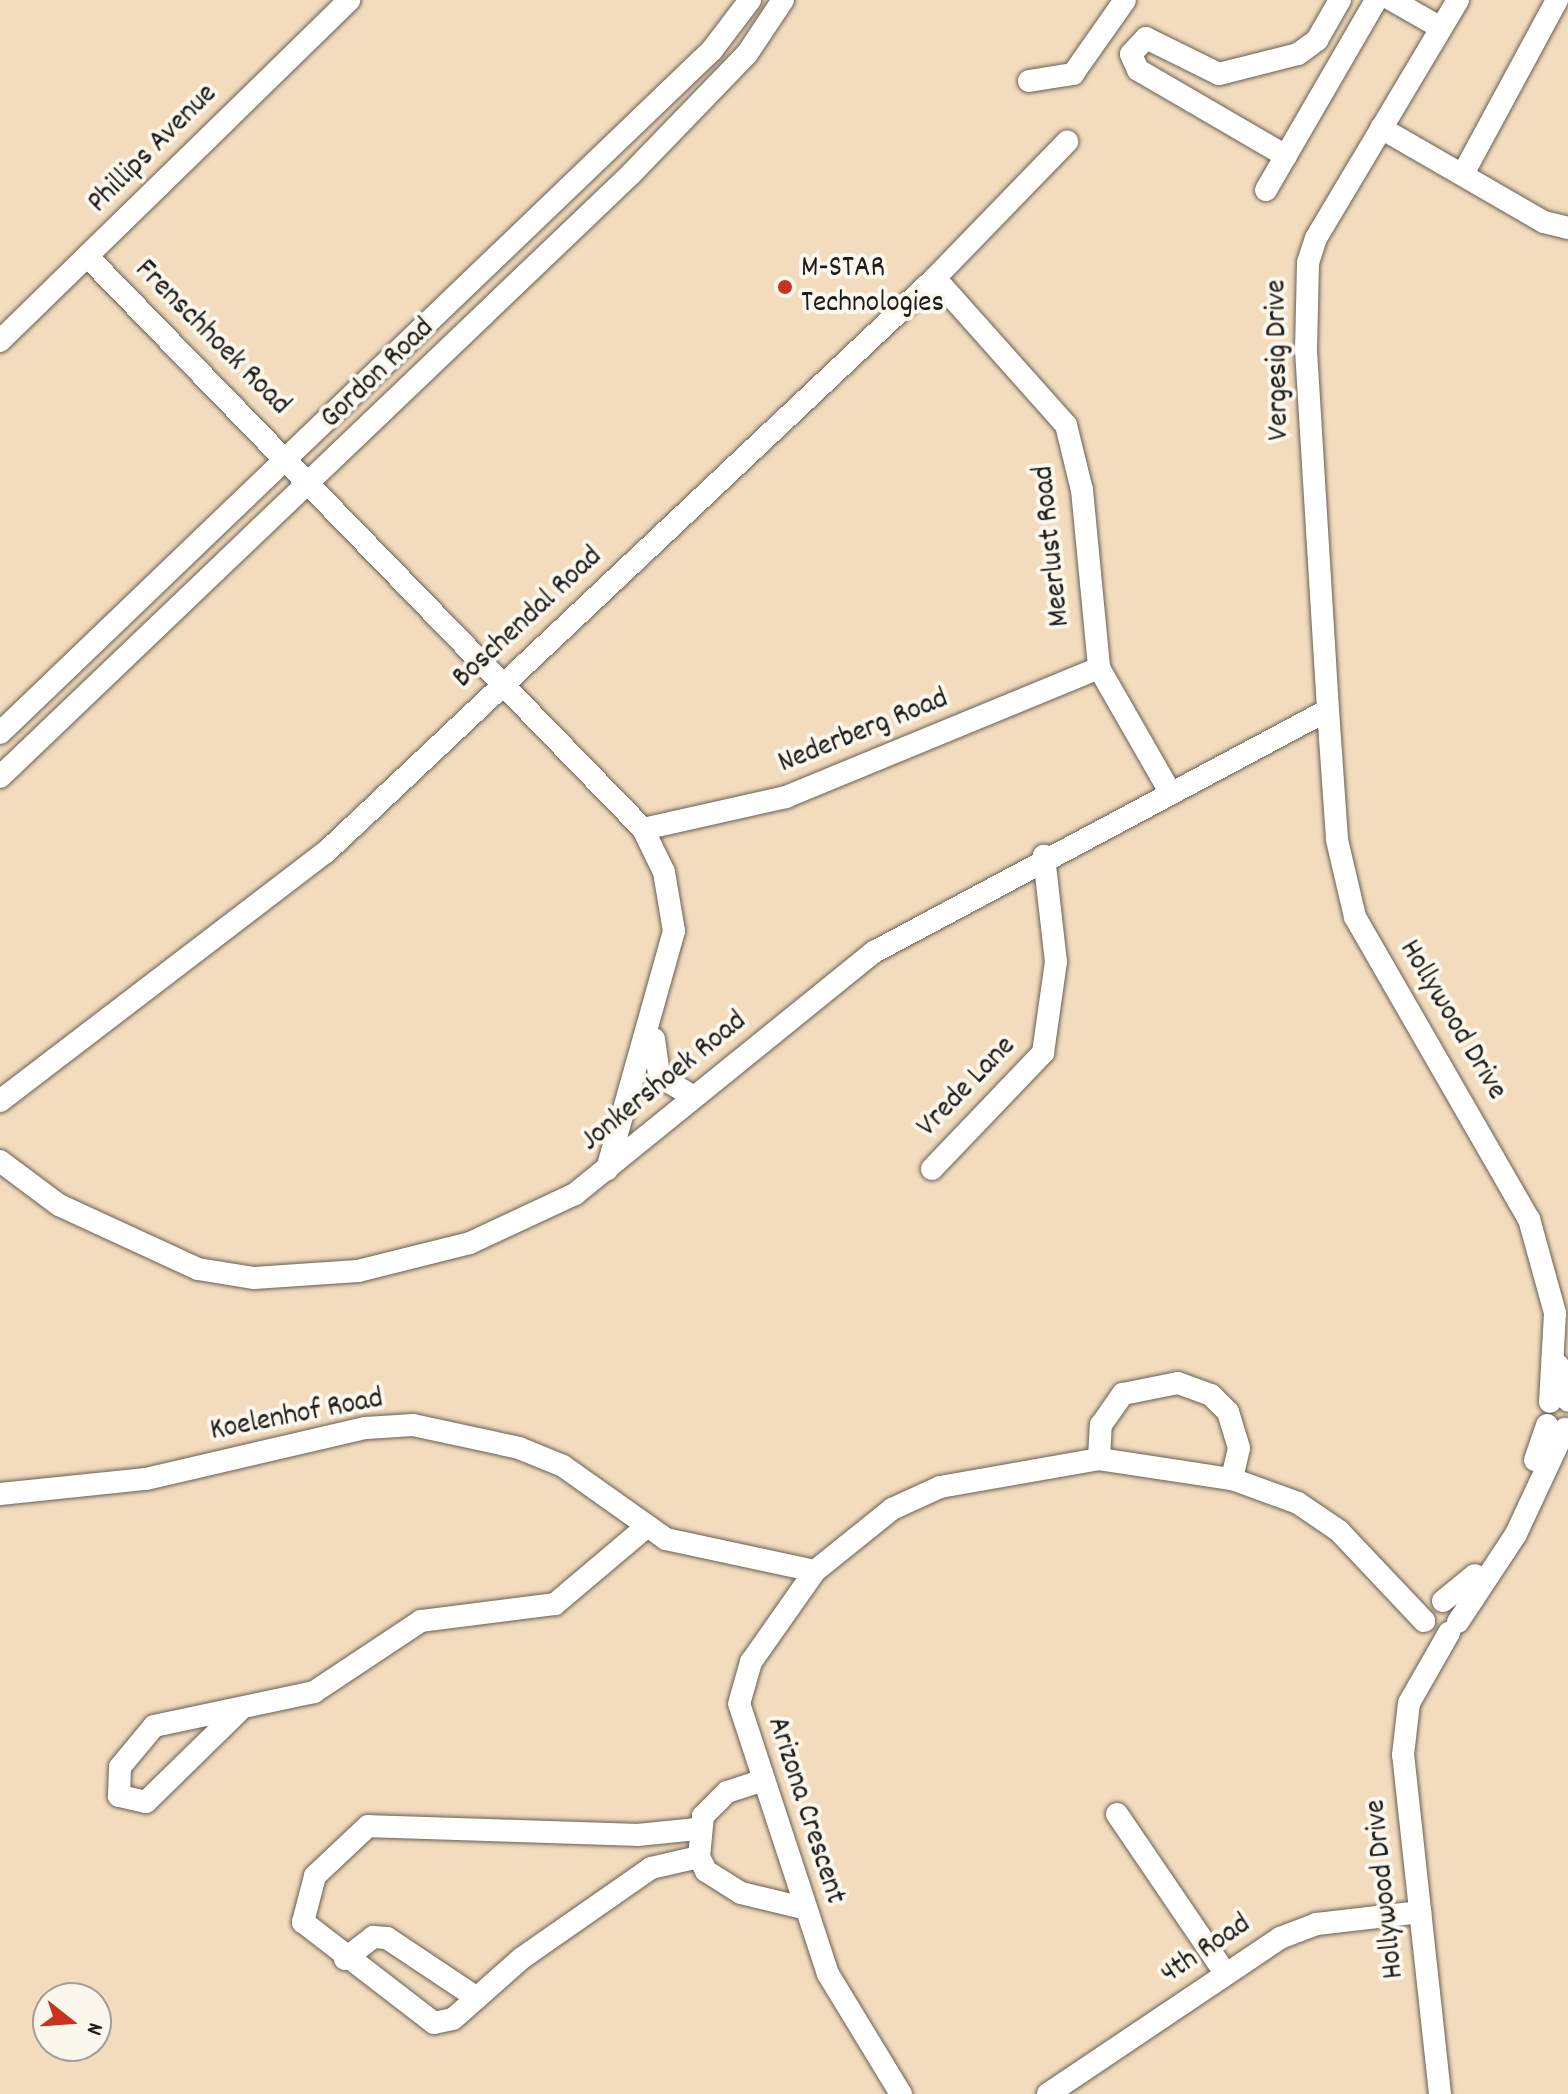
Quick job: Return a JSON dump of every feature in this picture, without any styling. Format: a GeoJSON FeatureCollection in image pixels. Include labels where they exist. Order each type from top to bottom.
{"type":"FeatureCollection","features":[{"type":"Feature","properties":{"kind":"street","name":"Phillips Avenue"},"geometry":{"type":"LineString","coordinates":[[0,341],[349,0]]}},
{"type":"Feature","properties":{"kind":"street","name":"Gordon Road"},"geometry":{"type":"LineString","coordinates":[[0,733],[289,460],[712,50],[750,0]]}},
{"type":"Feature","properties":{"kind":"street"},"geometry":{"type":"LineString","coordinates":[[756,0],[779,7]]}},
{"type":"Feature","properties":{"kind":"street"},"geometry":{"type":"LineString","coordinates":[[1029,81],[1073,74],[1125,0]]}},
{"type":"Feature","properties":{"kind":"street"},"geometry":{"type":"LineString","coordinates":[[1286,156],[1138,70],[1131,54],[1146,38],[1213,74],[1284,57],[1309,49],[1340,0]]}},
{"type":"Feature","properties":{"kind":"street"},"geometry":{"type":"LineString","coordinates":[[1266,190],[1376,0]]}},
{"type":"Feature","properties":{"kind":"street"},"geometry":{"type":"LineString","coordinates":[[1392,0],[1446,9]]}},
{"type":"Feature","properties":{"kind":"street"},"geometry":{"type":"LineString","coordinates":[[1463,174],[1557,0]]}},
{"type":"Feature","properties":{"kind":"street","name":"Gordon Road"},"geometry":{"type":"LineString","coordinates":[[0,777],[631,174],[747,54],[779,7]]}},
{"type":"Feature","properties":{"kind":"street","name":"Vergesig Drive"},"geometry":{"type":"LineString","coordinates":[[1328,710],[1306,350],[1308,263],[1446,9]]}},
{"type":"Feature","properties":{"kind":"street"},"geometry":{"type":"LineString","coordinates":[[1381,128],[1544,222],[1568,228]]}},
{"type":"Feature","properties":{"kind":"street","name":"Boschendal Road"},"geometry":{"type":"LineString","coordinates":[[0,1101],[326,852],[935,278],[1067,142]]}},
{"type":"Feature","properties":{"kind":"street","name":"Frenschhoek Road"},"geometry":{"type":"LineString","coordinates":[[88,257],[506,681],[643,829],[664,872],[674,931],[654,1018],[607,1170]]}},
{"type":"Feature","properties":{"kind":"street","name":"Meerlust Road"},"geometry":{"type":"LineString","coordinates":[[935,278],[1066,425],[1082,490],[1099,668],[1170,792]]}},
{"type":"Feature","properties":{"kind":"street","name":"Nederberg Road"},"geometry":{"type":"LineString","coordinates":[[643,829],[786,797],[1099,668]]}},
{"type":"Feature","properties":{"kind":"street","name":"Jonkershoek Road"},"geometry":{"type":"LineString","coordinates":[[0,1161],[59,1205],[129,1243],[198,1269],[254,1278],[358,1271],[470,1243],[536,1216],[607,1170],[692,1096],[874,952],[1044,856],[1328,710]]}},
{"type":"Feature","properties":{"kind":"street","name":"Hollywood Drive"},"geometry":{"type":"LineString","coordinates":[[1328,710],[1337,840],[1355,917],[1523,1205],[1547,1268],[1554,1352],[1562,1401],[1560,1427],[1516,1534],[1440,1618],[1419,1680],[1403,1755],[1440,2094]]}},
{"type":"Feature","properties":{"kind":"street","name":"Vrede Lane"},"geometry":{"type":"LineString","coordinates":[[932,1169],[1043,1053],[1056,962],[1044,856]]}},
{"type":"Feature","properties":{"kind":"street"},"geometry":{"type":"LineString","coordinates":[[654,1018],[655,1069],[671,1088],[692,1096]]}},
{"type":"Feature","properties":{"kind":"street"},"geometry":{"type":"LineString","coordinates":[[1099,1459],[1101,1425],[1123,1394],[1178,1383],[1211,1395],[1228,1412],[1239,1448],[1232,1479]]}},
{"type":"Feature","properties":{"kind":"street","name":"Koelenhof Road"},"geometry":{"type":"LineString","coordinates":[[0,1494],[146,1479],[366,1428],[413,1425],[507,1445],[563,1466],[645,1528],[815,1571]]}},
{"type":"Feature","properties":{"kind":"street","name":"Arizona Crescent"},"geometry":{"type":"LineString","coordinates":[[901,2094],[828,1974],[761,1781],[739,1704],[742,1684],[815,1571],[892,1509],[940,1487],[1099,1459],[1232,1479],[1298,1503],[1339,1531],[1402,1592],[1440,1618]]}},
{"type":"Feature","properties":{"kind":"street"},"geometry":{"type":"LineString","coordinates":[[239,1711],[146,1802],[128,1804],[119,1796],[120,1767],[154,1726],[239,1711],[332,1684],[421,1621],[555,1604],[645,1528]]}},
{"type":"Feature","properties":{"kind":"street"},"geometry":{"type":"LineString","coordinates":[[761,1781],[727,1792],[697,1829],[699,1857],[706,1871],[741,1893],[803,1908]]}},
{"type":"Feature","properties":{"kind":"street"},"geometry":{"type":"LineString","coordinates":[[1117,1814],[1225,1973]]}},
{"type":"Feature","properties":{"kind":"street"},"geometry":{"type":"LineString","coordinates":[[697,1829],[637,1835],[368,1826],[331,1854],[302,1905],[303,1922],[423,2021],[453,2019],[651,1868],[699,1857]]}},
{"type":"Feature","properties":{"kind":"street","name":"4th Road"},"geometry":{"type":"LineString","coordinates":[[1059,2091],[1225,1973],[1299,1929],[1420,1912]]}},
{"type":"Feature","properties":{"kind":"street"},"geometry":{"type":"LineString","coordinates":[[345,1959],[373,1937],[387,1938],[477,1998]]}},
{"type":"Feature","properties":{"kind":"place","name":"M-STAR Technologies"},"geometry":{"type":"Point","coordinates":[785,287]}}]}
